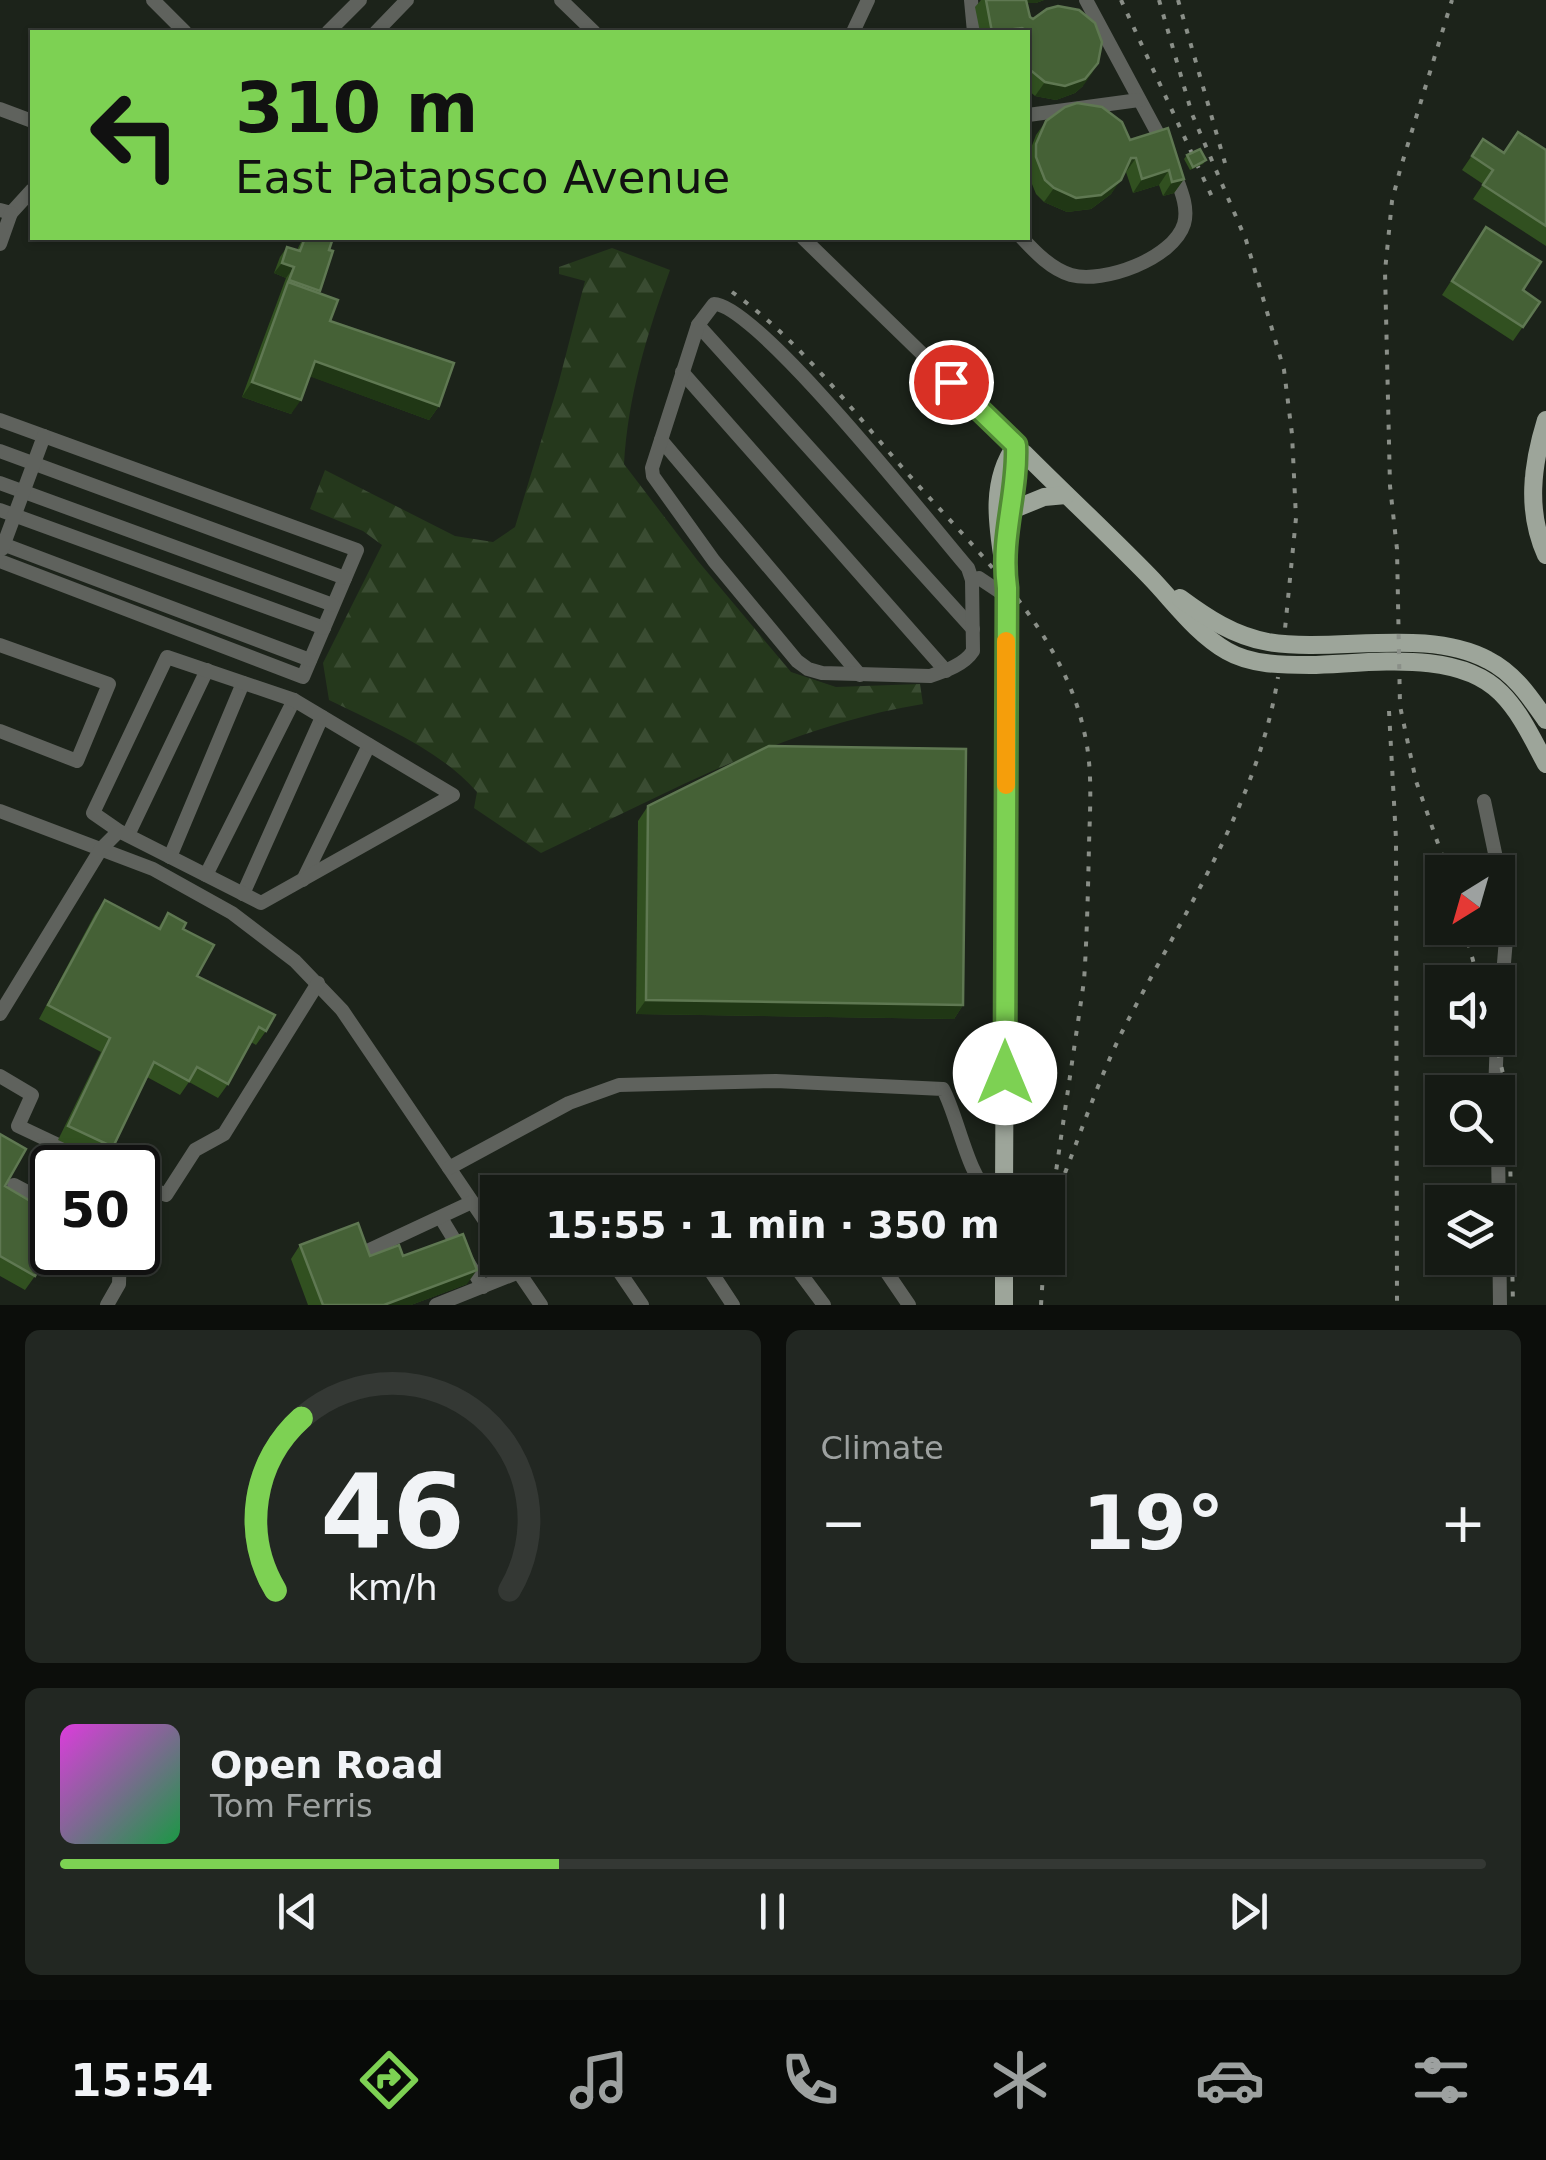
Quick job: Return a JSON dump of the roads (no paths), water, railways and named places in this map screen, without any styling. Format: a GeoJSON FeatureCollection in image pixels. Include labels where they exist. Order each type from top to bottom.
{"type":"FeatureCollection","features":[{"type":"Feature","properties":{"kind":"main road"},"geometry":{"type":"LineString","coordinates":[[1546,420],[1537,450],[1533,487],[1533,515],[1546,555]]}},
{"type":"Feature","properties":{"kind":"main road"},"geometry":{"type":"LineString","coordinates":[[1020,449],[1199,630],[1227,651],[1243,658],[1296,665],[1450,666],[1465,670],[1494,686],[1546,752]]}},
{"type":"Feature","properties":{"kind":"main road"},"geometry":{"type":"LineString","coordinates":[[1004,1175],[1003,558],[1020,449]]}},
{"type":"Feature","properties":{"kind":"main road"},"geometry":{"type":"LineString","coordinates":[[1003,558],[998,542],[997,504],[1006,460],[1020,449]]}},
{"type":"Feature","properties":{"kind":"main road"},"geometry":{"type":"LineString","coordinates":[[1008,512],[1044,497],[1066,495]]}},
{"type":"Feature","properties":{"kind":"main road"},"geometry":{"type":"LineString","coordinates":[[1151,578],[1218,624],[1268,642],[1432,645],[1470,652],[1506,671],[1543,712]]}},
{"type":"Feature","properties":{"kind":"main road"},"geometry":{"type":"LineString","coordinates":[[1520,717],[1546,764]]}},
{"type":"Feature","properties":{"kind":"main road"},"geometry":{"type":"LineString","coordinates":[[1004,1275],[1004,1305]]}},
{"type":"Feature","properties":{"kind":"street"},"geometry":{"type":"LineString","coordinates":[[153,0],[182,30]]}},
{"type":"Feature","properties":{"kind":"street"},"geometry":{"type":"LineString","coordinates":[[330,30],[360,0]]}},
{"type":"Feature","properties":{"kind":"street"},"geometry":{"type":"LineString","coordinates":[[378,30],[407,0]]}},
{"type":"Feature","properties":{"kind":"street"},"geometry":{"type":"LineString","coordinates":[[561,0],[592,30]]}},
{"type":"Feature","properties":{"kind":"street"},"geometry":{"type":"LineString","coordinates":[[854,30],[868,0]]}},
{"type":"Feature","properties":{"kind":"street"},"geometry":{"type":"LineString","coordinates":[[971,0],[974,30]]}},
{"type":"Feature","properties":{"kind":"street"},"geometry":{"type":"LineString","coordinates":[[1024,240],[1057,269],[1089,278],[1128,268],[1166,250],[1184,225],[1183,198],[1160,134],[1086,0]]}},
{"type":"Feature","properties":{"kind":"street"},"geometry":{"type":"LineString","coordinates":[[1030,116],[1139,100]]}},
{"type":"Feature","properties":{"kind":"street"},"geometry":{"type":"LineString","coordinates":[[0,110],[30,119]]}},
{"type":"Feature","properties":{"kind":"street"},"geometry":{"type":"LineString","coordinates":[[0,244],[6,211],[30,192]]}},
{"type":"Feature","properties":{"kind":"street"},"geometry":{"type":"LineString","coordinates":[[805,240],[1020,449]]}},
{"type":"Feature","properties":{"kind":"street"},"geometry":{"type":"LineString","coordinates":[[714,304],[721,304],[749,322],[822,398],[968,568],[974,630],[970,657],[930,676],[822,673],[797,661],[714,561],[652,468],[698,325],[714,304]]}},
{"type":"Feature","properties":{"kind":"street"},"geometry":{"type":"LineString","coordinates":[[698,325],[974,630]]}},
{"type":"Feature","properties":{"kind":"street"},"geometry":{"type":"LineString","coordinates":[[682,372],[946,671]]}},
{"type":"Feature","properties":{"kind":"street"},"geometry":{"type":"LineString","coordinates":[[0,420],[358,550],[303,677],[1,551],[7,513],[23,491],[44,436]]}},
{"type":"Feature","properties":{"kind":"street"},"geometry":{"type":"LineString","coordinates":[[661,440],[860,674]]}},
{"type":"Feature","properties":{"kind":"street"},"geometry":{"type":"LineString","coordinates":[[0,450],[345,578]]}},
{"type":"Feature","properties":{"kind":"street"},"geometry":{"type":"LineString","coordinates":[[0,482],[334,606]]}},
{"type":"Feature","properties":{"kind":"street"},"geometry":{"type":"LineString","coordinates":[[7,513],[324,628]]}},
{"type":"Feature","properties":{"kind":"street"},"geometry":{"type":"LineString","coordinates":[[972,580],[979,578],[1006,596]]}},
{"type":"Feature","properties":{"kind":"street"},"geometry":{"type":"LineString","coordinates":[[0,645],[109,684],[77,761],[0,732]]}},
{"type":"Feature","properties":{"kind":"street"},"geometry":{"type":"LineString","coordinates":[[166,656],[207,670],[294,700],[453,795],[261,904],[92,813],[166,656]]}},
{"type":"Feature","properties":{"kind":"street"},"geometry":{"type":"LineString","coordinates":[[0,1014],[101,849],[124,833],[207,670]]}},
{"type":"Feature","properties":{"kind":"street"},"geometry":{"type":"LineString","coordinates":[[170,856],[243,683]]}},
{"type":"Feature","properties":{"kind":"street"},"geometry":{"type":"LineString","coordinates":[[206,875],[294,700]]}},
{"type":"Feature","properties":{"kind":"street"},"geometry":{"type":"LineString","coordinates":[[243,894],[322,718]]}},
{"type":"Feature","properties":{"kind":"street"},"geometry":{"type":"LineString","coordinates":[[303,880],[369,745]]}},
{"type":"Feature","properties":{"kind":"street"},"geometry":{"type":"LineString","coordinates":[[1484,800],[1508,915],[1503,965]]}},
{"type":"Feature","properties":{"kind":"street"},"geometry":{"type":"LineString","coordinates":[[0,811],[153,870],[232,913],[272,942],[318,983],[365,1042],[480,1214]]}},
{"type":"Feature","properties":{"kind":"street"},"geometry":{"type":"LineString","coordinates":[[160,1192],[166,1195],[195,1150],[224,1134],[318,983]]}},
{"type":"Feature","properties":{"kind":"street"},"geometry":{"type":"LineString","coordinates":[[0,1076],[32,1095],[18,1126],[58,1145]]}},
{"type":"Feature","properties":{"kind":"street"},"geometry":{"type":"LineString","coordinates":[[449,1168],[569,1103],[619,1085],[776,1081],[944,1089],[976,1175]]}},
{"type":"Feature","properties":{"kind":"street"},"geometry":{"type":"LineString","coordinates":[[1498,1165],[1500,1305]]}},
{"type":"Feature","properties":{"kind":"street"},"geometry":{"type":"LineString","coordinates":[[14,1185],[30,1193]]}},
{"type":"Feature","properties":{"kind":"street"},"geometry":{"type":"LineString","coordinates":[[365,1252],[472,1202]]}},
{"type":"Feature","properties":{"kind":"street"},"geometry":{"type":"LineString","coordinates":[[441,1218],[483,1287]]}},
{"type":"Feature","properties":{"kind":"street"},"geometry":{"type":"LineString","coordinates":[[107,1305],[119,1284],[119,1275]]}},
{"type":"Feature","properties":{"kind":"street"},"geometry":{"type":"LineString","coordinates":[[436,1305],[511,1275]]}},
{"type":"Feature","properties":{"kind":"street"},"geometry":{"type":"LineString","coordinates":[[520,1275],[541,1305]]}},
{"type":"Feature","properties":{"kind":"street"},"geometry":{"type":"LineString","coordinates":[[622,1275],[642,1305]]}},
{"type":"Feature","properties":{"kind":"street"},"geometry":{"type":"LineString","coordinates":[[713,1275],[733,1305]]}},
{"type":"Feature","properties":{"kind":"street"},"geometry":{"type":"LineString","coordinates":[[802,1275],[824,1305]]}},
{"type":"Feature","properties":{"kind":"street"},"geometry":{"type":"LineString","coordinates":[[889,1275],[909,1305]]}},
{"type":"Feature","properties":{"kind":"railway"},"geometry":{"type":"LineString","coordinates":[[1121,0],[1213,199]]}},
{"type":"Feature","properties":{"kind":"railway"},"geometry":{"type":"LineString","coordinates":[[1159,0],[1192,114],[1246,240],[1284,370],[1296,518],[1285,629]]}},
{"type":"Feature","properties":{"kind":"railway"},"geometry":{"type":"LineString","coordinates":[[1178,0],[1225,163]]}},
{"type":"Feature","properties":{"kind":"railway"},"geometry":{"type":"LineString","coordinates":[[1442,855],[1416,781],[1400,706],[1385,271],[1392,201],[1452,0]]}},
{"type":"Feature","properties":{"kind":"railway"},"geometry":{"type":"LineString","coordinates":[[732,292],[801,352],[983,556],[1034,622],[1072,693],[1084,731],[1090,773],[1086,947],[1055,1175]]}},
{"type":"Feature","properties":{"kind":"railway"},"geometry":{"type":"LineString","coordinates":[[1065,1173],[1122,1032],[1235,816],[1268,724],[1278,677]]}},
{"type":"Feature","properties":{"kind":"railway"},"geometry":{"type":"LineString","coordinates":[[1389,711],[1396,839],[1397,1305]]}},
{"type":"Feature","properties":{"kind":"railway"},"geometry":{"type":"LineString","coordinates":[[1469,945],[1474,965]]}},
{"type":"Feature","properties":{"kind":"railway"},"geometry":{"type":"LineString","coordinates":[[1499,1055],[1509,1101],[1513,1305]]}},
{"type":"Feature","properties":{"kind":"railway"},"geometry":{"type":"LineString","coordinates":[[1041,1305],[1043,1275]]}}]}
